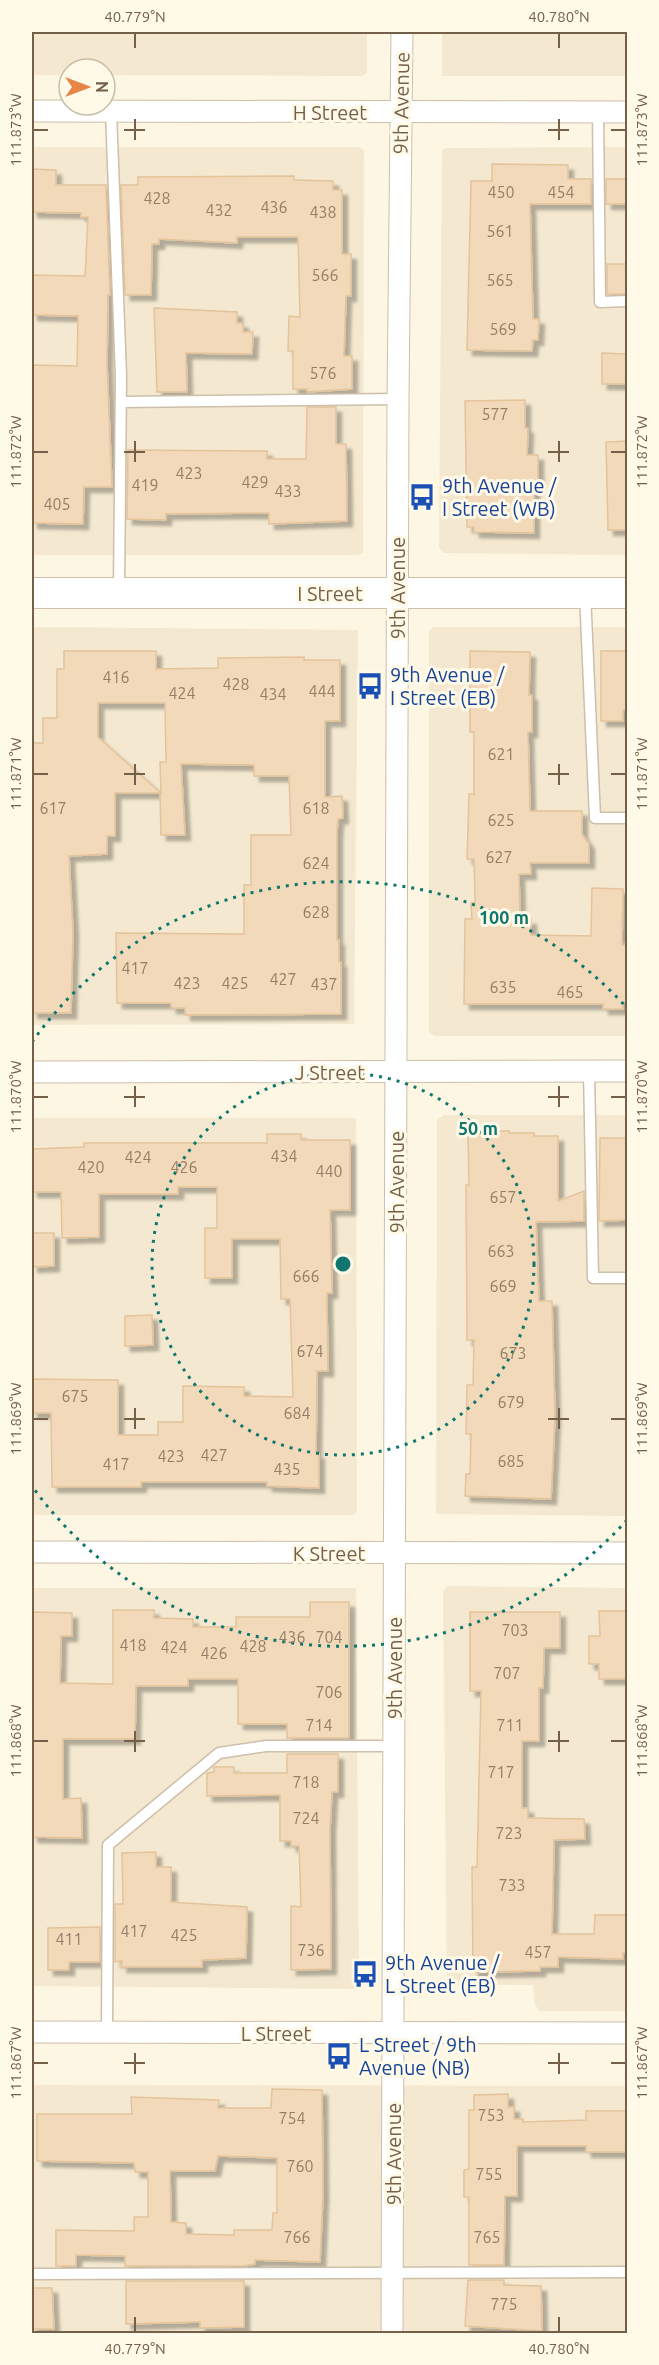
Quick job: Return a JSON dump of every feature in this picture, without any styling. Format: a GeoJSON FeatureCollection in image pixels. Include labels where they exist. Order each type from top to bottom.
{"type":"FeatureCollection","features":[{"type":"Feature","properties":{"kind":"street","name":"9th Avenue"},"geometry":{"type":"LineString","coordinates":[[392,2334],[397,594],[402,32]]}},
{"type":"Feature","properties":{"kind":"street","name":"H Street"},"geometry":{"type":"LineString","coordinates":[[32,111],[57,111]]}},
{"type":"Feature","properties":{"kind":"street","name":"H Street"},"geometry":{"type":"LineString","coordinates":[[117,111],[627,112]]}},
{"type":"Feature","properties":{"kind":"street","name":"I Street"},"geometry":{"type":"LineString","coordinates":[[32,593],[627,593]]}},
{"type":"Feature","properties":{"kind":"street","name":"J Street"},"geometry":{"type":"LineString","coordinates":[[32,1072],[627,1071]]}},
{"type":"Feature","properties":{"kind":"street","name":"K Street"},"geometry":{"type":"LineString","coordinates":[[32,1552],[627,1553]]}},
{"type":"Feature","properties":{"kind":"street","name":"L Street"},"geometry":{"type":"LineString","coordinates":[[32,2032],[627,2033]]}},
{"type":"Feature","properties":{"kind":"lane"},"geometry":{"type":"LineString","coordinates":[[598,112],[600,302],[627,302]]}},
{"type":"Feature","properties":{"kind":"lane"},"geometry":{"type":"LineString","coordinates":[[111,117],[121,402],[119,593]]}},
{"type":"Feature","properties":{"kind":"lane"},"geometry":{"type":"LineString","coordinates":[[121,402],[398,399]]}},
{"type":"Feature","properties":{"kind":"lane"},"geometry":{"type":"LineString","coordinates":[[585,593],[595,818],[627,818]]}},
{"type":"Feature","properties":{"kind":"lane"},"geometry":{"type":"LineString","coordinates":[[590,1071],[593,1278],[627,1278]]}},
{"type":"Feature","properties":{"kind":"lane"},"geometry":{"type":"LineString","coordinates":[[107,2033],[108,1845],[219,1753],[266,1746],[394,1746]]}},
{"type":"Feature","properties":{"kind":"lane"},"geometry":{"type":"LineString","coordinates":[[32,2274],[627,2272]]}},
{"type":"Feature","properties":{"kind":"shaded area"},"geometry":{"type":"Polygon","coordinates":[[[32,32],[367,32],[367,73],[362,76],[117,75],[117,57],[57,57],[57,75],[32,75],[32,32]]]}},
{"type":"Feature","properties":{"kind":"shaded area"},"geometry":{"type":"Polygon","coordinates":[[[442,32],[627,32],[627,76],[442,76],[442,32]]]}},
{"type":"Feature","properties":{"kind":"shaded area"},"geometry":{"type":"Polygon","coordinates":[[[32,147],[359,147],[364,150],[363,553],[357,555],[32,555],[32,147]]]}},
{"type":"Feature","properties":{"kind":"shaded area"},"geometry":{"type":"Polygon","coordinates":[[[627,147],[627,555],[444,553],[439,548],[442,150],[446,148],[627,147]]]}},
{"type":"Feature","properties":{"kind":"shaded area"},"geometry":{"type":"Polygon","coordinates":[[[32,627],[358,630],[354,1024],[32,1025],[32,627]]]}},
{"type":"Feature","properties":{"kind":"shaded area"},"geometry":{"type":"Polygon","coordinates":[[[433,627],[627,627],[627,1036],[435,1036],[429,1032],[429,631],[433,627]]]}},
{"type":"Feature","properties":{"kind":"shaded area"},"geometry":{"type":"Polygon","coordinates":[[[444,1115],[627,1115],[627,1516],[436,1514],[437,1120],[444,1115]]]}},
{"type":"Feature","properties":{"kind":"shaded area"},"geometry":{"type":"Polygon","coordinates":[[[32,1118],[356,1118],[357,1511],[354,1515],[32,1515],[32,1118]]]}},
{"type":"Feature","properties":{"kind":"shaded area"},"geometry":{"type":"Polygon","coordinates":[[[448,1586],[627,1588],[627,2011],[539,2011],[535,2004],[533,1985],[447,1985],[443,1591],[448,1586]]]}},
{"type":"Feature","properties":{"kind":"shaded area"},"geometry":{"type":"Polygon","coordinates":[[[32,1588],[356,1588],[359,1987],[355,1989],[32,1986],[32,1588]]]}},
{"type":"Feature","properties":{"kind":"shaded area"},"geometry":{"type":"Polygon","coordinates":[[[32,2085],[627,2086],[627,2333],[32,2333],[32,2085]]]}},
{"type":"Feature","properties":{"kind":"building"},"geometry":{"type":"Polygon","coordinates":[[[492,164],[568,165],[568,179],[591,179],[591,204],[530,204],[533,319],[539,319],[538,340],[533,340],[532,351],[467,350],[471,181],[492,181],[492,164]]]}},
{"type":"Feature","properties":{"kind":"building"},"geometry":{"type":"Polygon","coordinates":[[[32,169],[56,170],[56,185],[106,185],[110,295],[108,295],[107,364],[112,487],[84,487],[83,524],[32,523],[32,365],[77,366],[78,316],[32,315],[32,275],[85,276],[88,217],[81,217],[81,213],[32,212],[32,169]]]}},
{"type":"Feature","properties":{"kind":"building"},"geometry":{"type":"Polygon","coordinates":[[[294,176],[294,180],[333,181],[333,190],[342,190],[342,254],[351,254],[351,296],[346,296],[344,356],[352,356],[352,389],[307,392],[307,389],[293,389],[293,351],[288,351],[289,316],[300,317],[298,237],[237,237],[237,243],[159,239],[159,244],[152,244],[151,295],[125,295],[121,185],[138,185],[138,177],[294,176]]]}},
{"type":"Feature","properties":{"kind":"building"},"geometry":{"type":"Polygon","coordinates":[[[606,179],[627,179],[627,204],[606,204],[606,179]]]}},
{"type":"Feature","properties":{"kind":"building"},"geometry":{"type":"Polygon","coordinates":[[[607,264],[627,264],[627,294],[607,294],[607,264]]]}},
{"type":"Feature","properties":{"kind":"building"},"geometry":{"type":"Polygon","coordinates":[[[154,308],[237,312],[237,323],[243,323],[243,332],[253,332],[252,354],[186,353],[187,392],[157,392],[154,308]]]}},
{"type":"Feature","properties":{"kind":"building"},"geometry":{"type":"Polygon","coordinates":[[[602,353],[627,354],[627,384],[602,384],[602,353]]]}},
{"type":"Feature","properties":{"kind":"building"},"geometry":{"type":"Polygon","coordinates":[[[525,400],[525,428],[528,428],[527,455],[538,455],[538,482],[534,482],[534,533],[474,532],[474,527],[467,527],[465,401],[525,400]]]}},
{"type":"Feature","properties":{"kind":"building"},"geometry":{"type":"Polygon","coordinates":[[[307,407],[336,407],[336,444],[346,444],[347,521],[269,524],[269,513],[166,514],[166,520],[127,519],[128,450],[267,451],[267,459],[306,459],[307,407]]]}},
{"type":"Feature","properties":{"kind":"building"},"geometry":{"type":"Polygon","coordinates":[[[627,441],[627,530],[608,530],[606,442],[627,441]]]}},
{"type":"Feature","properties":{"kind":"building"},"geometry":{"type":"Polygon","coordinates":[[[64,651],[156,651],[156,669],[218,668],[218,658],[304,657],[304,660],[340,660],[340,721],[325,721],[325,797],[342,796],[343,818],[338,819],[337,832],[337,940],[339,940],[339,962],[341,962],[341,1014],[185,1015],[185,1008],[171,1008],[171,1003],[117,1003],[116,933],[244,934],[244,885],[251,885],[251,835],[291,835],[289,776],[254,776],[254,765],[181,764],[185,835],[161,835],[160,793],[115,793],[115,836],[107,836],[107,854],[69,856],[73,932],[71,1013],[32,1013],[32,743],[43,743],[43,718],[57,718],[57,669],[64,669],[64,651]],[[98,703],[98,737],[161,793],[160,762],[166,762],[165,703],[98,703]]]}},
{"type":"Feature","properties":{"kind":"building"},"geometry":{"type":"Polygon","coordinates":[[[470,651],[530,652],[529,695],[532,695],[532,732],[528,732],[530,811],[582,811],[582,834],[589,844],[589,863],[530,863],[531,874],[519,874],[520,920],[531,919],[531,935],[591,936],[592,888],[623,889],[622,945],[627,944],[627,1002],[623,1002],[623,1009],[603,1009],[603,1004],[464,1004],[465,919],[472,919],[471,903],[475,903],[474,859],[467,859],[469,794],[474,794],[474,732],[470,732],[470,651]]]}},
{"type":"Feature","properties":{"kind":"building"},"geometry":{"type":"Polygon","coordinates":[[[601,651],[627,651],[627,710],[623,710],[623,721],[601,721],[601,651]]]}},
{"type":"Feature","properties":{"kind":"building"},"geometry":{"type":"Polygon","coordinates":[[[477,1131],[509,1131],[509,1133],[534,1133],[534,1136],[558,1136],[558,1201],[584,1191],[584,1221],[536,1222],[539,1301],[552,1301],[555,1417],[551,1499],[465,1496],[466,1474],[470,1474],[471,1434],[466,1434],[467,1385],[473,1385],[474,1340],[467,1340],[466,1185],[469,1185],[468,1135],[477,1135],[477,1131]]]}},
{"type":"Feature","properties":{"kind":"building"},"geometry":{"type":"Polygon","coordinates":[[[267,1134],[301,1134],[301,1140],[350,1140],[350,1210],[330,1210],[332,1293],[327,1293],[328,1371],[317,1371],[316,1454],[319,1454],[319,1488],[267,1486],[267,1482],[141,1482],[141,1487],[52,1487],[51,1413],[32,1413],[32,1379],[118,1380],[118,1435],[158,1435],[158,1422],[183,1422],[183,1386],[244,1387],[244,1396],[293,1397],[290,1299],[281,1299],[280,1239],[232,1239],[232,1278],[205,1278],[205,1228],[217,1228],[217,1187],[178,1187],[178,1194],[99,1194],[99,1237],[62,1238],[61,1192],[32,1192],[32,1149],[84,1147],[84,1143],[267,1143],[267,1134]]]}},
{"type":"Feature","properties":{"kind":"building"},"geometry":{"type":"Polygon","coordinates":[[[600,1138],[627,1138],[627,1220],[599,1221],[600,1138]]]}},
{"type":"Feature","properties":{"kind":"building"},"geometry":{"type":"Polygon","coordinates":[[[32,1233],[54,1233],[54,1266],[32,1267],[32,1233]]]}},
{"type":"Feature","properties":{"kind":"building"},"geometry":{"type":"Polygon","coordinates":[[[152,1315],[153,1345],[125,1346],[125,1316],[152,1315]]]}},
{"type":"Feature","properties":{"kind":"building"},"geometry":{"type":"Polygon","coordinates":[[[310,1602],[349,1602],[349,1738],[287,1738],[287,1724],[238,1724],[238,1679],[188,1679],[188,1686],[136,1686],[135,1739],[63,1739],[63,1799],[81,1798],[82,1838],[32,1837],[32,1612],[72,1613],[72,1636],[61,1636],[60,1683],[113,1684],[113,1610],[154,1610],[154,1618],[193,1619],[193,1627],[236,1627],[236,1617],[310,1617],[310,1602]]]}},
{"type":"Feature","properties":{"kind":"building"},"geometry":{"type":"Polygon","coordinates":[[[599,1611],[627,1611],[627,1679],[599,1679],[599,1664],[589,1664],[589,1636],[600,1636],[599,1611]]]}},
{"type":"Feature","properties":{"kind":"building"},"geometry":{"type":"Polygon","coordinates":[[[470,1612],[560,1612],[560,1648],[544,1648],[543,1688],[539,1688],[539,1741],[522,1741],[522,1808],[528,1808],[528,1818],[584,1819],[585,1839],[554,1840],[552,1934],[594,1934],[595,1915],[627,1915],[627,1953],[623,1953],[623,1959],[558,1957],[558,1967],[540,1967],[540,1971],[473,1972],[472,1867],[477,1867],[481,1691],[470,1691],[470,1612]]]}},
{"type":"Feature","properties":{"kind":"building"},"geometry":{"type":"Polygon","coordinates":[[[287,1754],[338,1754],[338,1792],[332,1792],[330,1829],[331,1969],[291,1970],[291,1906],[301,1907],[299,1846],[291,1846],[291,1841],[280,1841],[280,1795],[207,1796],[207,1773],[214,1772],[214,1767],[234,1767],[234,1773],[287,1773],[287,1754]]]}},
{"type":"Feature","properties":{"kind":"building"},"geometry":{"type":"Polygon","coordinates":[[[156,1852],[156,1867],[171,1867],[171,1902],[247,1907],[246,1958],[202,1960],[202,1967],[121,1967],[122,1961],[115,1962],[115,1904],[123,1904],[122,1853],[156,1852]]]}},
{"type":"Feature","properties":{"kind":"building"},"geometry":{"type":"Polygon","coordinates":[[[100,1927],[100,1962],[69,1962],[69,1970],[48,1970],[48,1928],[100,1927]]]}},
{"type":"Feature","properties":{"kind":"building"},"geometry":{"type":"Polygon","coordinates":[[[272,2089],[322,2090],[323,2195],[320,2262],[255,2260],[255,2264],[243,2266],[125,2266],[125,2256],[76,2255],[76,2266],[56,2266],[56,2230],[134,2231],[134,2217],[148,2217],[148,2172],[135,2172],[134,2163],[37,2161],[37,2114],[132,2114],[131,2097],[219,2100],[218,2108],[271,2108],[272,2089]],[[218,2156],[215,2171],[170,2171],[171,2222],[186,2223],[186,2234],[234,2235],[234,2230],[272,2230],[273,2213],[277,2213],[277,2158],[218,2156]]]}},
{"type":"Feature","properties":{"kind":"building"},"geometry":{"type":"Polygon","coordinates":[[[508,2094],[508,2107],[514,2107],[514,2119],[523,2119],[523,2122],[586,2120],[586,2111],[627,2111],[627,2152],[586,2152],[586,2146],[517,2146],[517,2196],[505,2196],[504,2265],[469,2265],[469,2197],[464,2197],[464,2170],[469,2169],[469,2110],[474,2110],[474,2095],[508,2094]]]}},
{"type":"Feature","properties":{"kind":"building"},"geometry":{"type":"Polygon","coordinates":[[[468,2280],[504,2280],[504,2285],[541,2286],[542,2331],[465,2326],[468,2280]]]}},
{"type":"Feature","properties":{"kind":"building"},"geometry":{"type":"Polygon","coordinates":[[[126,2281],[244,2281],[244,2327],[200,2328],[200,2322],[126,2324],[126,2281]]]}},
{"type":"Feature","properties":{"kind":"building"},"geometry":{"type":"Polygon","coordinates":[[[32,2288],[52,2288],[54,2329],[32,2329],[32,2288]]]}},
{"type":"Feature","properties":{"kind":"place","name":"9th Avenue / I Street (WB)"},"geometry":{"type":"Point","coordinates":[422,497]}},
{"type":"Feature","properties":{"kind":"place","name":"9th Avenue / I Street (EB)"},"geometry":{"type":"Point","coordinates":[370,686]}},
{"type":"Feature","properties":{"kind":"place","name":"9th Avenue / L Street (EB)"},"geometry":{"type":"Point","coordinates":[365,1974]}},
{"type":"Feature","properties":{"kind":"place","name":"L Street / 9th Avenue (NB)"},"geometry":{"type":"Point","coordinates":[339,2056]}}]}
